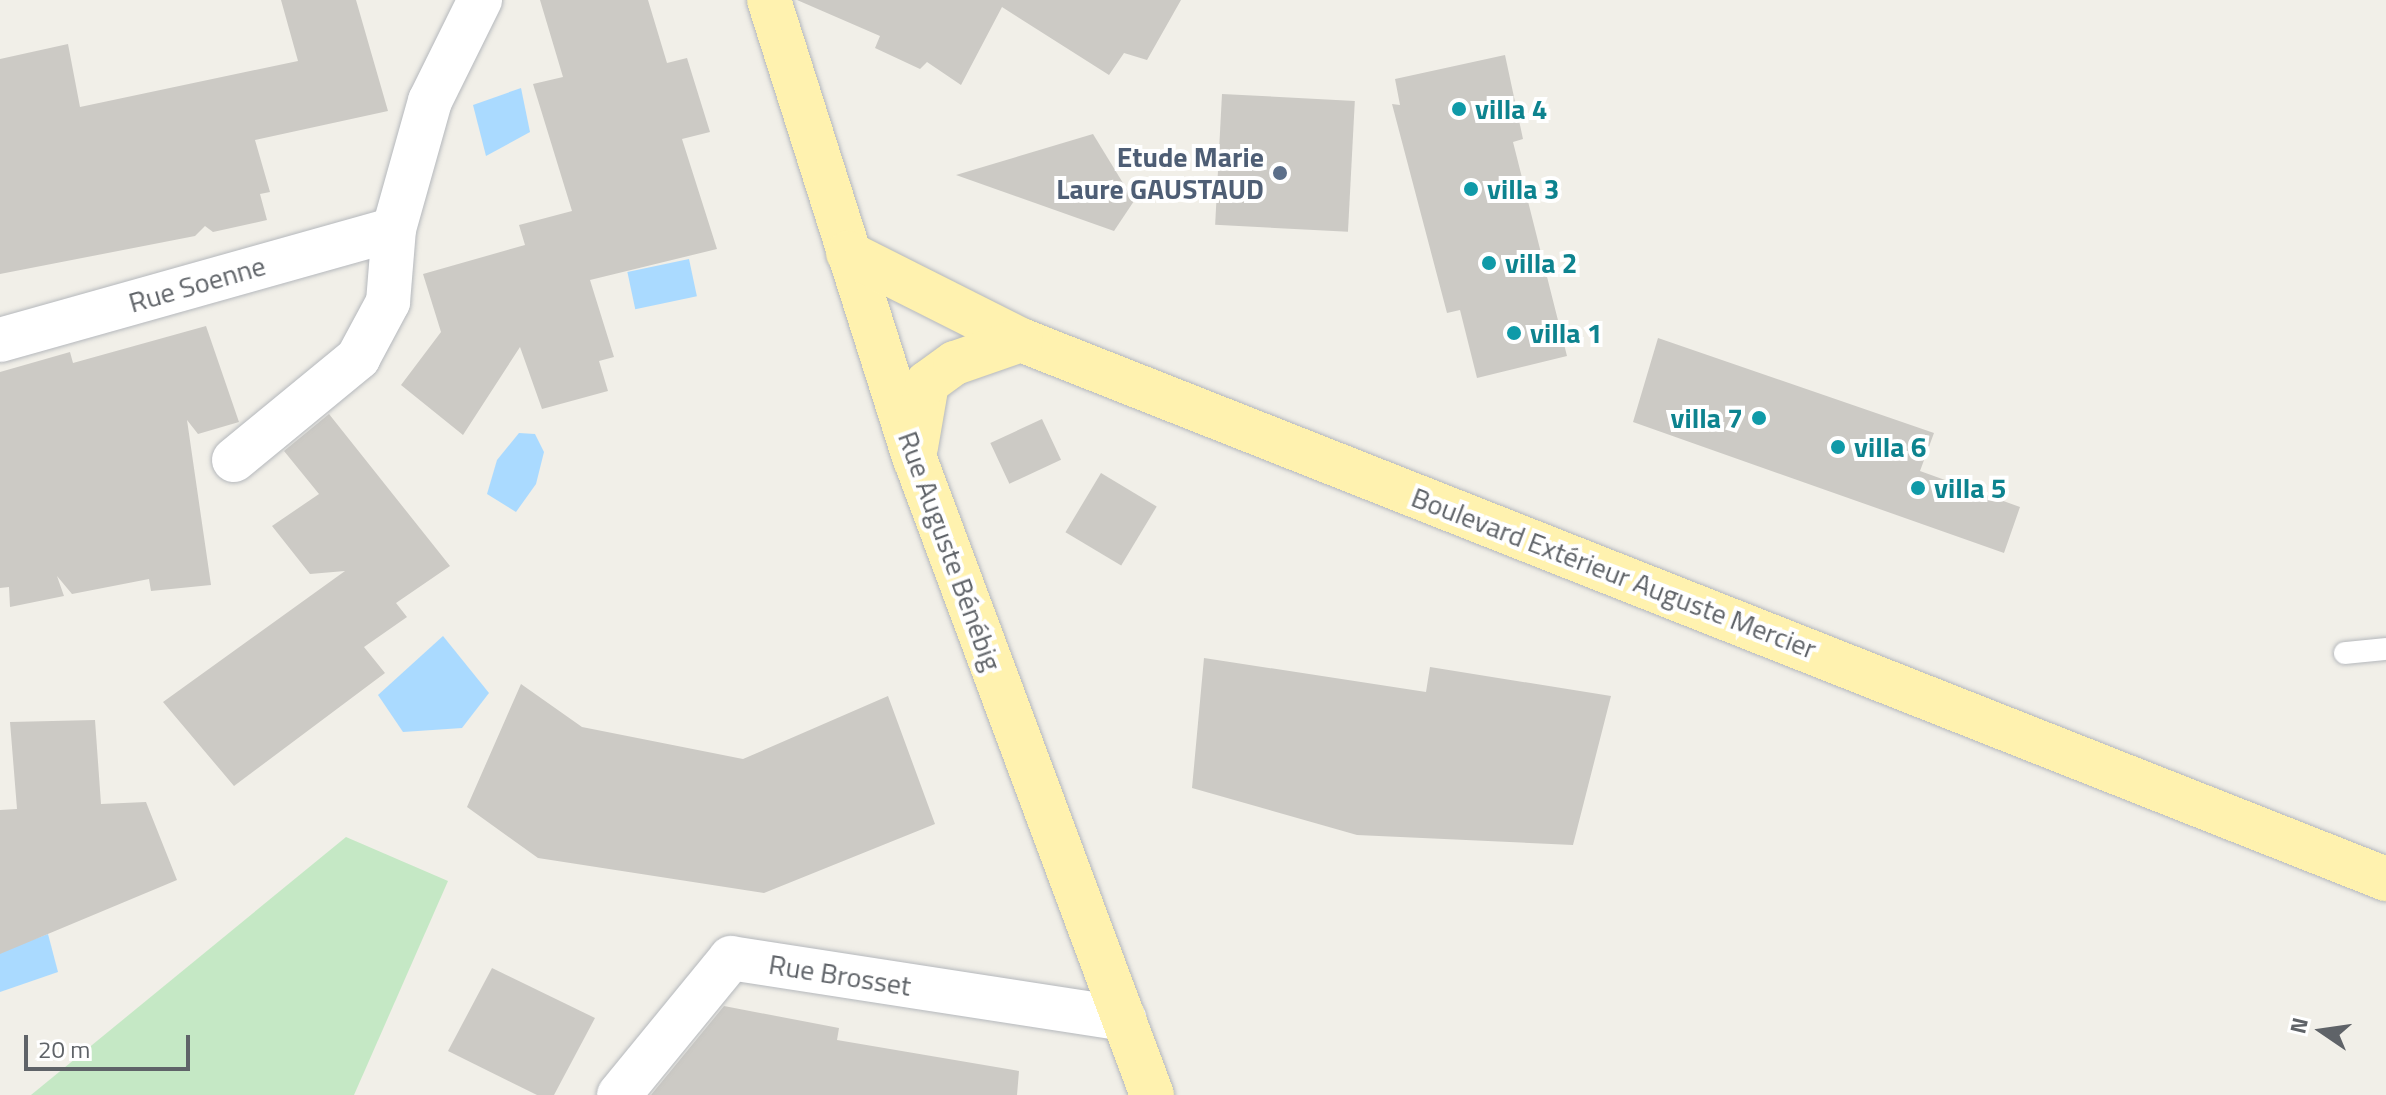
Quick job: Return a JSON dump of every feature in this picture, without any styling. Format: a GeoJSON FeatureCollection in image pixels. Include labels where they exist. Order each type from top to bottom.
{"type":"FeatureCollection","features":[{"type":"Feature","properties":{"kind":"main road","name":"Rue Auguste Bénébig"},"geometry":{"type":"LineString","coordinates":[[769,0],[915,459],[1152,1095]]}},
{"type":"Feature","properties":{"kind":"main road","name":"Boulevard Extérieur Auguste Mercier"},"geometry":{"type":"LineString","coordinates":[[848,253],[1021,340],[2386,879]]}},
{"type":"Feature","properties":{"kind":"main road"},"geometry":{"type":"LineString","coordinates":[[915,459],[927,383],[955,363],[1021,340]]}},
{"type":"Feature","properties":{"kind":"street"},"geometry":{"type":"LineString","coordinates":[[234,460],[358,358],[388,302],[394,229],[430,101],[480,0]]}},
{"type":"Feature","properties":{"kind":"street","name":"Rue Soenne"},"geometry":{"type":"LineString","coordinates":[[0,340],[394,229]]}},
{"type":"Feature","properties":{"kind":"street","name":"Rue Brosset"},"geometry":{"type":"LineString","coordinates":[[619,1095],[731,958],[1124,1019]]}},
{"type":"Feature","properties":{"kind":"lane"},"geometry":{"type":"LineString","coordinates":[[2345,653],[2386,649]]}},
{"type":"Feature","properties":{"kind":"green space"},"geometry":{"type":"Polygon","coordinates":[[[346,837],[448,881],[354,1095],[31,1095],[346,837]]]}},
{"type":"Feature","properties":{"kind":"water"},"geometry":{"type":"Polygon","coordinates":[[[521,88],[530,132],[486,156],[473,105],[521,88]]]}},
{"type":"Feature","properties":{"kind":"water"},"geometry":{"type":"Polygon","coordinates":[[[689,259],[697,296],[635,309],[627,272],[689,259]]]}},
{"type":"Feature","properties":{"kind":"water"},"geometry":{"type":"Polygon","coordinates":[[[519,433],[535,434],[544,452],[536,484],[516,512],[487,494],[497,460],[519,433]]]}},
{"type":"Feature","properties":{"kind":"water"},"geometry":{"type":"Polygon","coordinates":[[[443,636],[489,693],[462,728],[403,732],[378,695],[443,636]]]}},
{"type":"Feature","properties":{"kind":"water"},"geometry":{"type":"Polygon","coordinates":[[[48,934],[58,972],[0,992],[0,952],[48,934]]]}},
{"type":"Feature","properties":{"kind":"building"},"geometry":{"type":"Polygon","coordinates":[[[281,0],[356,0],[388,111],[255,140],[270,192],[260,194],[267,220],[213,232],[205,226],[195,236],[0,274],[0,59],[68,44],[80,107],[298,61],[281,0]]]}},
{"type":"Feature","properties":{"kind":"building"},"geometry":{"type":"Polygon","coordinates":[[[540,0],[648,0],[667,63],[687,58],[710,132],[682,139],[717,249],[590,280],[614,357],[599,361],[608,391],[542,409],[520,347],[463,435],[401,385],[441,332],[423,274],[525,245],[519,225],[572,211],[533,84],[563,77],[540,0]]]}},
{"type":"Feature","properties":{"kind":"building"},"geometry":{"type":"Polygon","coordinates":[[[797,0],[1181,0],[1147,60],[1124,53],[1109,75],[1002,7],[961,85],[927,62],[920,69],[875,48],[880,36],[797,0]]]}},
{"type":"Feature","properties":{"kind":"building"},"geometry":{"type":"Polygon","coordinates":[[[1505,55],[1523,139],[1513,142],[1567,356],[1477,378],[1460,310],[1447,313],[1392,104],[1400,105],[1395,79],[1505,55]]]}},
{"type":"Feature","properties":{"kind":"building"},"geometry":{"type":"Polygon","coordinates":[[[1222,94],[1355,101],[1348,232],[1215,225],[1222,94]]]}},
{"type":"Feature","properties":{"kind":"building"},"geometry":{"type":"Polygon","coordinates":[[[1093,134],[1134,201],[1114,231],[956,175],[1093,134]]]}},
{"type":"Feature","properties":{"kind":"building"},"geometry":{"type":"Polygon","coordinates":[[[206,326],[239,422],[198,434],[187,420],[211,585],[151,591],[149,579],[72,594],[57,576],[64,596],[10,607],[9,587],[0,588],[0,372],[70,352],[73,363],[206,326]]]}},
{"type":"Feature","properties":{"kind":"building"},"geometry":{"type":"Polygon","coordinates":[[[1658,338],[1934,433],[1920,471],[2020,507],[2004,553],[1633,422],[1658,338]]]}},
{"type":"Feature","properties":{"kind":"building"},"geometry":{"type":"Polygon","coordinates":[[[329,414],[450,566],[396,603],[407,617],[364,647],[385,673],[234,786],[163,702],[345,571],[310,574],[272,526],[319,494],[284,451],[329,414]]]}},
{"type":"Feature","properties":{"kind":"building"},"geometry":{"type":"Polygon","coordinates":[[[1042,419],[1061,460],[1009,484],[990,443],[1042,419]]]}},
{"type":"Feature","properties":{"kind":"building"},"geometry":{"type":"Polygon","coordinates":[[[1101,473],[1157,506],[1121,566],[1065,532],[1101,473]]]}},
{"type":"Feature","properties":{"kind":"building"},"geometry":{"type":"Polygon","coordinates":[[[1204,658],[1426,692],[1430,667],[1611,696],[1573,845],[1357,835],[1192,788],[1204,658]]]}},
{"type":"Feature","properties":{"kind":"building"},"geometry":{"type":"Polygon","coordinates":[[[521,684],[582,727],[743,759],[888,696],[935,824],[764,893],[538,858],[467,807],[521,684]]]}},
{"type":"Feature","properties":{"kind":"building"},"geometry":{"type":"Polygon","coordinates":[[[95,720],[101,804],[146,802],[177,880],[0,954],[0,810],[17,809],[10,722],[95,720]]]}},
{"type":"Feature","properties":{"kind":"building"},"geometry":{"type":"Polygon","coordinates":[[[492,968],[595,1018],[554,1095],[537,1095],[448,1051],[492,968]]]}},
{"type":"Feature","properties":{"kind":"building"},"geometry":{"type":"Polygon","coordinates":[[[724,1006],[839,1028],[837,1040],[1019,1071],[1017,1095],[651,1095],[724,1006]]]}},
{"type":"Feature","properties":{"kind":"place","name":"villa 4"},"geometry":{"type":"Point","coordinates":[1459,109]}},
{"type":"Feature","properties":{"kind":"place","name":"Etude Marie Laure GAUSTAUD"},"geometry":{"type":"Point","coordinates":[1280,173]}},
{"type":"Feature","properties":{"kind":"place","name":"villa 3"},"geometry":{"type":"Point","coordinates":[1471,189]}},
{"type":"Feature","properties":{"kind":"place","name":"villa 2"},"geometry":{"type":"Point","coordinates":[1489,263]}},
{"type":"Feature","properties":{"kind":"place","name":"villa 1"},"geometry":{"type":"Point","coordinates":[1514,333]}},
{"type":"Feature","properties":{"kind":"place","name":"villa 7"},"geometry":{"type":"Point","coordinates":[1759,418]}},
{"type":"Feature","properties":{"kind":"place","name":"villa 6"},"geometry":{"type":"Point","coordinates":[1838,447]}},
{"type":"Feature","properties":{"kind":"place","name":"villa 5"},"geometry":{"type":"Point","coordinates":[1918,488]}}]}
